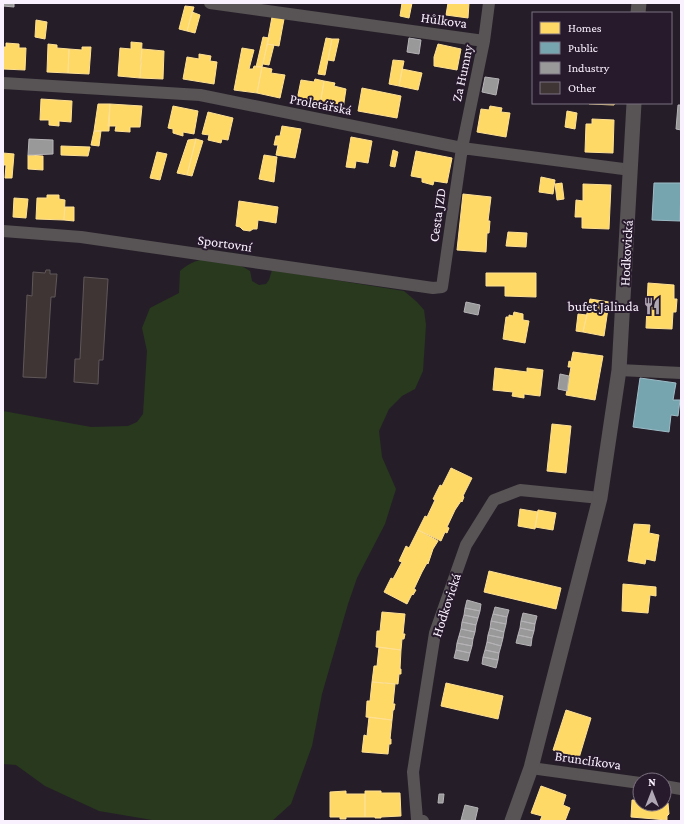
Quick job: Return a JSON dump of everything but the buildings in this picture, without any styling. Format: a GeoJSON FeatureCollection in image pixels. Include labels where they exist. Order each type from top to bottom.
{"type":"FeatureCollection","features":[{"type":"Feature","properties":{"kind":"street","name":"Hůlkova"},"geometry":{"type":"LineString","coordinates":[[210,3],[484,41]]}},
{"type":"Feature","properties":{"kind":"street","name":"Za Humny"},"geometry":{"type":"LineString","coordinates":[[462,148],[484,41],[489,3]]}},
{"type":"Feature","properties":{"kind":"street","name":"Proletářská"},"geometry":{"type":"LineString","coordinates":[[3,83],[200,95],[462,148],[631,170]]}},
{"type":"Feature","properties":{"kind":"street","name":"Hodkovická"},"geometry":{"type":"LineString","coordinates":[[512,821],[531,768],[600,498],[619,370],[634,104]]}},
{"type":"Feature","properties":{"kind":"street","name":"Cesta JZD"},"geometry":{"type":"LineString","coordinates":[[442,287],[462,148]]}},
{"type":"Feature","properties":{"kind":"street","name":"Sportovní"},"geometry":{"type":"LineString","coordinates":[[3,231],[81,237],[433,288],[442,287]]}},
{"type":"Feature","properties":{"kind":"street"},"geometry":{"type":"LineString","coordinates":[[619,370],[681,373]]}},
{"type":"Feature","properties":{"kind":"street","name":"Hodkovická"},"geometry":{"type":"LineString","coordinates":[[423,821],[417,819],[413,772],[435,632],[466,545],[494,500],[520,490],[600,498]]}},
{"type":"Feature","properties":{"kind":"street","name":"Brunclíkova"},"geometry":{"type":"LineString","coordinates":[[531,768],[632,782]]}},
{"type":"Feature","properties":{"kind":"green space"},"geometry":{"type":"Polygon","coordinates":[[[205,259],[228,262],[245,268],[250,271],[252,281],[259,285],[266,284],[272,270],[404,291],[424,310],[426,325],[423,371],[415,389],[402,396],[389,409],[379,431],[382,457],[396,489],[385,524],[357,578],[348,604],[322,694],[312,746],[291,804],[272,821],[158,821],[99,811],[45,786],[16,765],[3,764],[3,411],[91,427],[128,426],[137,422],[143,414],[147,351],[142,328],[150,308],[179,293],[180,271],[191,263],[205,259]]]}},
{"type":"Feature","properties":{"kind":"place","name":"bufet Jalinda"},"geometry":{"type":"Point","coordinates":[652,306]}}]}
